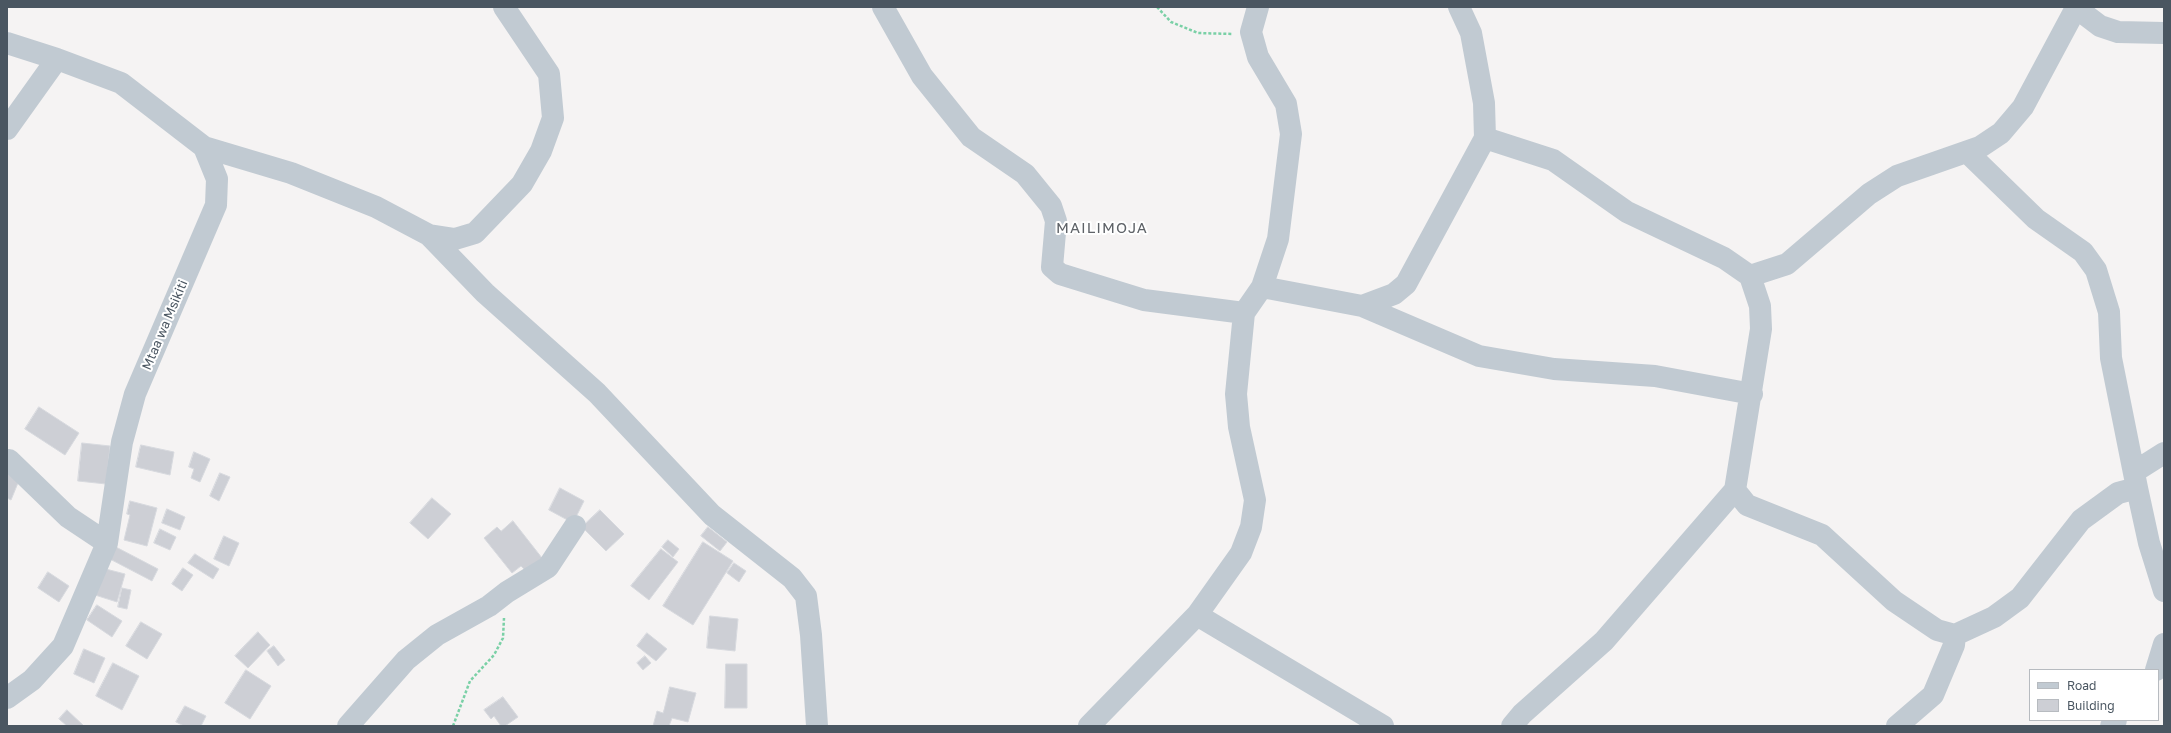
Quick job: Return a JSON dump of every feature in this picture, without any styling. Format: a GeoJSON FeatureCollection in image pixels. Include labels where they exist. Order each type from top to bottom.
{"type":"FeatureCollection","features":[{"type":"Feature","properties":{"kind":"street"},"geometry":{"type":"LineString","coordinates":[[429,235],[455,239],[475,233],[522,184],[541,151],[553,118],[549,74],[504,7]]}},
{"type":"Feature","properties":{"kind":"street"},"geometry":{"type":"LineString","coordinates":[[883,7],[922,76],[971,137],[1025,174],[1051,206],[1056,222],[1052,267],[1060,274],[1144,300],[1244,313]]}},
{"type":"Feature","properties":{"kind":"street"},"geometry":{"type":"LineString","coordinates":[[1090,726],[1198,615],[1241,553],[1251,527],[1255,500],[1239,427],[1236,394],[1244,313],[1262,286],[1278,239],[1290,134],[1286,104],[1258,57],[1251,32],[1258,7]]}},
{"type":"Feature","properties":{"kind":"street"},"geometry":{"type":"LineString","coordinates":[[1362,306],[1394,294],[1406,284],[1484,138],[1484,103],[1471,33],[1459,7]]}},
{"type":"Feature","properties":{"kind":"street"},"geometry":{"type":"LineString","coordinates":[[1750,276],[1787,264],[1869,194],[1897,176],[1980,148],[2001,133],[2023,108],[2075,8],[2100,26],[2118,32],[2164,33]]}},
{"type":"Feature","properties":{"kind":"street"},"geometry":{"type":"LineString","coordinates":[[7,43],[57,59],[121,83],[204,147],[291,173],[376,207],[429,235],[485,293],[597,393],[712,515],[792,578],[806,596],[812,635],[817,726]]}},
{"type":"Feature","properties":{"kind":"street"},"geometry":{"type":"LineString","coordinates":[[7,129],[57,59]]}},
{"type":"Feature","properties":{"kind":"street"},"geometry":{"type":"LineString","coordinates":[[1484,138],[1553,160],[1627,212],[1724,258],[1750,276],[1760,306],[1761,329],[1752,394],[1735,490],[1604,641],[1522,714],[1512,726]]}},
{"type":"Feature","properties":{"kind":"street","name":"Mtaa wa Msikiti"},"geometry":{"type":"LineString","coordinates":[[7,698],[32,680],[63,646],[107,543],[122,442],[135,394],[216,205],[216,180],[204,147]]}},
{"type":"Feature","properties":{"kind":"street"},"geometry":{"type":"LineString","coordinates":[[1967,152],[2036,219],[2082,252],[2096,270],[2110,312],[2111,358],[2135,480],[2156,544],[2164,591]]}},
{"type":"Feature","properties":{"kind":"street"},"geometry":{"type":"LineString","coordinates":[[1262,286],[1362,306],[1479,356],[1554,369],[1655,376],[1752,394]]}},
{"type":"Feature","properties":{"kind":"street"},"geometry":{"type":"LineString","coordinates":[[1735,490],[1747,505],[1822,535],[1894,601],[1937,630],[1955,635],[1994,617],[2020,598],[2081,520],[2135,480],[2164,453]]}},
{"type":"Feature","properties":{"kind":"street"},"geometry":{"type":"LineString","coordinates":[[9,460],[68,517],[107,543]]}},
{"type":"Feature","properties":{"kind":"street"},"geometry":{"type":"LineString","coordinates":[[348,726],[406,660],[437,635],[489,606],[506,592],[548,567],[575,526]]}},
{"type":"Feature","properties":{"kind":"street"},"geometry":{"type":"LineString","coordinates":[[1198,615],[1383,726]]}},
{"type":"Feature","properties":{"kind":"street"},"geometry":{"type":"LineString","coordinates":[[1897,726],[1933,695],[1954,645],[1955,635]]}},
{"type":"Feature","properties":{"kind":"street"},"geometry":{"type":"LineString","coordinates":[[2156,669],[2164,644]]}},
{"type":"Feature","properties":{"kind":"path"},"geometry":{"type":"LineString","coordinates":[[1157,7],[1171,22],[1198,33],[1226,35],[1251,32]]}},
{"type":"Feature","properties":{"kind":"path"},"geometry":{"type":"LineString","coordinates":[[453,726],[470,681],[494,655],[503,638],[506,592]]}},
{"type":"Feature","properties":{"kind":"building"},"geometry":{"type":"Polygon","coordinates":[[[39,407],[79,433],[65,455],[25,429],[39,407]]]}},
{"type":"Feature","properties":{"kind":"building"},"geometry":{"type":"Polygon","coordinates":[[[82,443],[110,446],[106,484],[78,481],[82,443]]]}},
{"type":"Feature","properties":{"kind":"building"},"geometry":{"type":"Polygon","coordinates":[[[141,445],[174,452],[170,475],[136,467],[141,445]]]}},
{"type":"Feature","properties":{"kind":"building"},"geometry":{"type":"Polygon","coordinates":[[[194,452],[210,459],[200,482],[191,478],[194,469],[189,467],[194,452]]]}},
{"type":"Feature","properties":{"kind":"building"},"geometry":{"type":"Polygon","coordinates":[[[7,473],[20,478],[11,500],[7,498],[7,473]]]}},
{"type":"Feature","properties":{"kind":"building"},"geometry":{"type":"Polygon","coordinates":[[[220,473],[230,477],[219,501],[210,496],[220,473]]]}},
{"type":"Feature","properties":{"kind":"building"},"geometry":{"type":"Polygon","coordinates":[[[560,488],[584,501],[573,523],[549,510],[560,488]]]}},
{"type":"Feature","properties":{"kind":"building"},"geometry":{"type":"Polygon","coordinates":[[[432,498],[451,514],[428,539],[410,523],[432,498]]]}},
{"type":"Feature","properties":{"kind":"building"},"geometry":{"type":"Polygon","coordinates":[[[130,501],[157,508],[147,546],[124,540],[130,515],[127,514],[130,501]]]}},
{"type":"Feature","properties":{"kind":"building"},"geometry":{"type":"Polygon","coordinates":[[[167,509],[185,517],[180,530],[162,523],[167,509]]]}},
{"type":"Feature","properties":{"kind":"building"},"geometry":{"type":"Polygon","coordinates":[[[600,510],[624,534],[606,551],[582,527],[600,510]]]}},
{"type":"Feature","properties":{"kind":"building"},"geometry":{"type":"Polygon","coordinates":[[[513,521],[542,558],[526,571],[521,566],[512,573],[484,538],[497,527],[501,531],[513,521]]]}},
{"type":"Feature","properties":{"kind":"building"},"geometry":{"type":"Polygon","coordinates":[[[708,527],[727,542],[720,551],[701,536],[708,527]]]}},
{"type":"Feature","properties":{"kind":"building"},"geometry":{"type":"Polygon","coordinates":[[[160,529],[176,537],[170,550],[154,543],[160,529]]]}},
{"type":"Feature","properties":{"kind":"building"},"geometry":{"type":"Polygon","coordinates":[[[224,536],[239,543],[229,566],[214,559],[224,536]]]}},
{"type":"Feature","properties":{"kind":"building"},"geometry":{"type":"Polygon","coordinates":[[[668,540],[679,549],[673,557],[662,547],[668,540]]]}},
{"type":"Feature","properties":{"kind":"building"},"geometry":{"type":"Polygon","coordinates":[[[703,542],[733,561],[693,625],[663,606],[703,542]]]}},
{"type":"Feature","properties":{"kind":"building"},"geometry":{"type":"Polygon","coordinates":[[[114,546],[158,569],[152,581],[108,558],[114,546]]]}},
{"type":"Feature","properties":{"kind":"building"},"geometry":{"type":"Polygon","coordinates":[[[661,549],[678,562],[649,600],[631,586],[661,549]]]}},
{"type":"Feature","properties":{"kind":"building"},"geometry":{"type":"Polygon","coordinates":[[[195,554],[219,569],[213,579],[188,563],[195,554]]]}},
{"type":"Feature","properties":{"kind":"building"},"geometry":{"type":"Polygon","coordinates":[[[734,563],[746,571],[739,582],[727,573],[734,563]]]}},
{"type":"Feature","properties":{"kind":"building"},"geometry":{"type":"Polygon","coordinates":[[[102,568],[125,574],[117,602],[95,595],[102,568]]]}},
{"type":"Feature","properties":{"kind":"building"},"geometry":{"type":"Polygon","coordinates":[[[183,568],[193,575],[182,591],[172,584],[183,568]]]}},
{"type":"Feature","properties":{"kind":"building"},"geometry":{"type":"Polygon","coordinates":[[[48,572],[69,586],[59,602],[38,588],[48,572]]]}},
{"type":"Feature","properties":{"kind":"building"},"geometry":{"type":"Polygon","coordinates":[[[122,588],[131,590],[127,609],[118,607],[122,588]]]}},
{"type":"Feature","properties":{"kind":"building"},"geometry":{"type":"Polygon","coordinates":[[[97,605],[122,621],[112,637],[87,620],[97,605]]]}},
{"type":"Feature","properties":{"kind":"building"},"geometry":{"type":"Polygon","coordinates":[[[710,616],[738,619],[735,651],[707,648],[710,616]]]}},
{"type":"Feature","properties":{"kind":"building"},"geometry":{"type":"Polygon","coordinates":[[[141,622],[162,634],[147,659],[126,646],[141,622]]]}},
{"type":"Feature","properties":{"kind":"building"},"geometry":{"type":"Polygon","coordinates":[[[258,632],[270,645],[248,668],[235,656],[258,632]]]}},
{"type":"Feature","properties":{"kind":"building"},"geometry":{"type":"Polygon","coordinates":[[[647,633],[667,649],[656,661],[637,646],[647,633]]]}},
{"type":"Feature","properties":{"kind":"building"},"geometry":{"type":"Polygon","coordinates":[[[274,646],[285,660],[278,666],[267,651],[274,646]]]}},
{"type":"Feature","properties":{"kind":"building"},"geometry":{"type":"Polygon","coordinates":[[[84,649],[105,658],[94,683],[74,674],[84,649]]]}},
{"type":"Feature","properties":{"kind":"building"},"geometry":{"type":"Polygon","coordinates":[[[645,656],[651,663],[643,670],[637,663],[645,656]]]}},
{"type":"Feature","properties":{"kind":"building"},"geometry":{"type":"Polygon","coordinates":[[[113,663],[139,676],[122,710],[96,696],[113,663]]]}},
{"type":"Feature","properties":{"kind":"building"},"geometry":{"type":"Polygon","coordinates":[[[726,664],[747,664],[747,708],[725,708],[726,664]]]}},
{"type":"Feature","properties":{"kind":"building"},"geometry":{"type":"Polygon","coordinates":[[[246,670],[271,686],[250,719],[225,703],[246,670]]]}},
{"type":"Feature","properties":{"kind":"building"},"geometry":{"type":"Polygon","coordinates":[[[670,687],[696,693],[688,722],[672,718],[669,726],[653,726],[657,711],[663,713],[670,687]]]}},
{"type":"Feature","properties":{"kind":"building"},"geometry":{"type":"Polygon","coordinates":[[[503,697],[518,717],[505,726],[501,726],[494,716],[491,719],[484,710],[503,697]]]}},
{"type":"Feature","properties":{"kind":"building"},"geometry":{"type":"Polygon","coordinates":[[[185,706],[206,716],[201,726],[184,726],[176,722],[185,706]]]}},
{"type":"Feature","properties":{"kind":"building"},"geometry":{"type":"Polygon","coordinates":[[[67,710],[84,726],[67,726],[59,719],[67,710]]]}},
{"type":"Feature","properties":{"kind":"district","name":"MAILIMOJA"},"geometry":{"type":"Point","coordinates":[1102,228]}}]}
